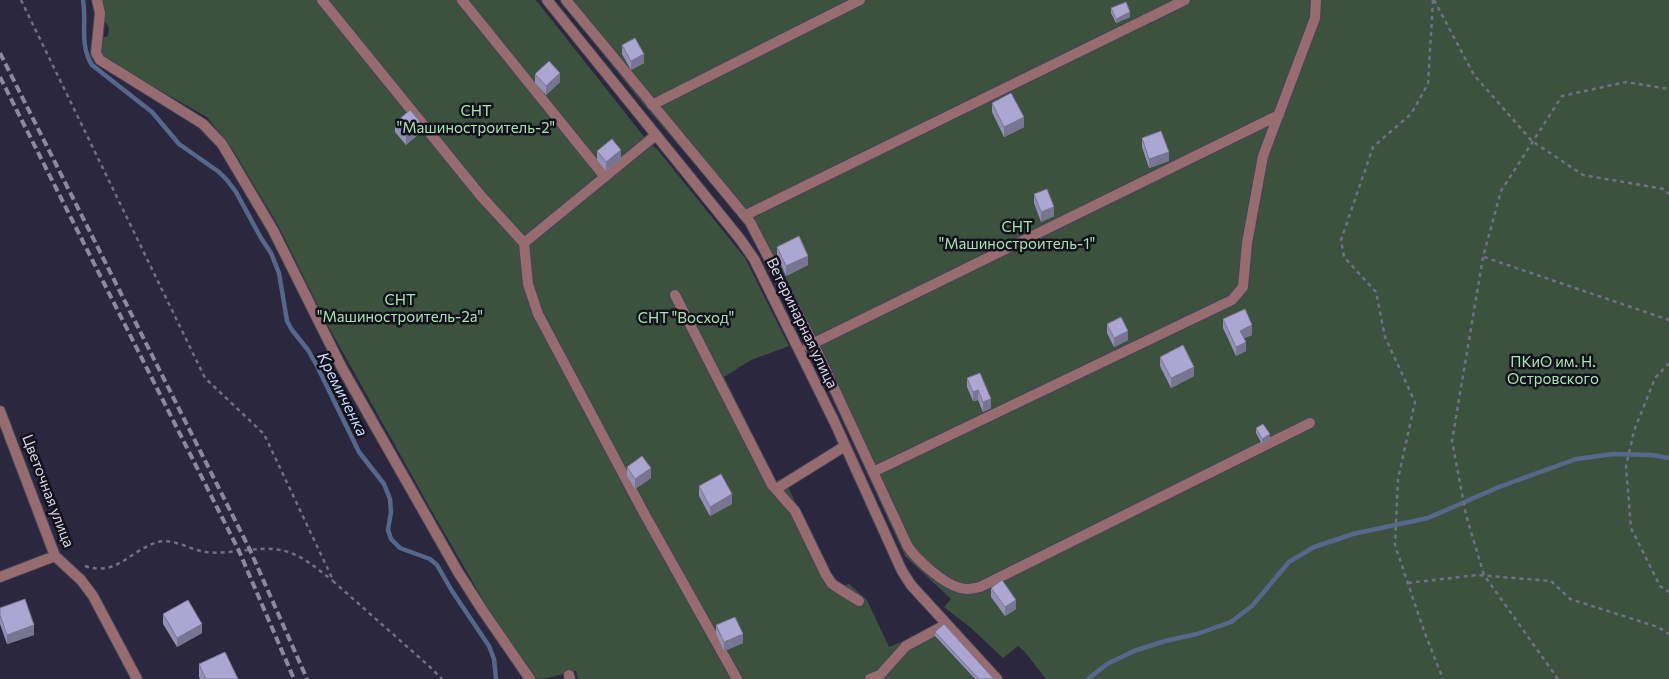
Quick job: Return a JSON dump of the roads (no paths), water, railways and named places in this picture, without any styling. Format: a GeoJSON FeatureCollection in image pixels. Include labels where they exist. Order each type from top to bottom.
{"type":"FeatureCollection","features":[{"type":"Feature","properties":{"kind":"street"},"geometry":{"type":"LineString","coordinates":[[97,0],[100,18],[96,53],[100,60],[203,124],[222,144],[273,230],[342,368],[458,572],[486,617],[530,679]]}},
{"type":"Feature","properties":{"kind":"street"},"geometry":{"type":"LineString","coordinates":[[322,0],[480,196],[524,243],[528,284],[538,314],[645,514],[737,679]]}},
{"type":"Feature","properties":{"kind":"street"},"geometry":{"type":"LineString","coordinates":[[462,0],[605,177]]}},
{"type":"Feature","properties":{"kind":"street","name":"Ветеринарная улица"},"geometry":{"type":"LineString","coordinates":[[547,0],[740,239],[754,259],[845,446],[902,572],[997,679]]}},
{"type":"Feature","properties":{"kind":"street"},"geometry":{"type":"LineString","coordinates":[[566,0],[746,216],[813,343],[903,538],[914,555],[952,585],[970,589],[989,583],[1310,423]]}},
{"type":"Feature","properties":{"kind":"street"},"geometry":{"type":"LineString","coordinates":[[652,105],[860,0]]}},
{"type":"Feature","properties":{"kind":"street"},"geometry":{"type":"LineString","coordinates":[[746,216],[1185,0]]}},
{"type":"Feature","properties":{"kind":"street"},"geometry":{"type":"LineString","coordinates":[[873,472],[1232,300],[1243,287],[1247,243],[1262,165],[1315,18],[1316,0]]}},
{"type":"Feature","properties":{"kind":"street"},"geometry":{"type":"LineString","coordinates":[[799,350],[1279,115]]}},
{"type":"Feature","properties":{"kind":"street"},"geometry":{"type":"LineString","coordinates":[[524,243],[656,135]]}},
{"type":"Feature","properties":{"kind":"street"},"geometry":{"type":"LineString","coordinates":[[675,295],[772,485],[795,511],[826,575],[832,584],[859,601]]}},
{"type":"Feature","properties":{"kind":"street","name":"Цветочная улица"},"geometry":{"type":"LineString","coordinates":[[0,411],[55,556],[81,580],[93,596],[137,679]]}},
{"type":"Feature","properties":{"kind":"street"},"geometry":{"type":"LineString","coordinates":[[776,489],[845,446]]}},
{"type":"Feature","properties":{"kind":"street"},"geometry":{"type":"LineString","coordinates":[[0,577],[55,556]]}},
{"type":"Feature","properties":{"kind":"street"},"geometry":{"type":"LineString","coordinates":[[870,679],[880,675],[906,646],[947,624]]}},
{"type":"Feature","properties":{"kind":"waterway","name":"Кремиченка"},"geometry":{"type":"LineString","coordinates":[[83,0],[84,41],[92,65],[152,112],[179,144],[219,172],[236,192],[271,253],[279,273],[287,321],[317,366],[359,452],[384,484],[390,499],[391,512],[388,530],[391,539],[400,548],[430,559],[437,565],[489,646],[494,659],[496,679]]}},
{"type":"Feature","properties":{"kind":"waterway"},"geometry":{"type":"LineString","coordinates":[[1088,679],[1107,664],[1134,651],[1165,641],[1197,634],[1231,622],[1252,606],[1289,562],[1314,547],[1353,534],[1428,518],[1499,487],[1576,459],[1613,454],[1652,455],[1669,458]]}},
{"type":"Feature","properties":{"kind":"railway"},"geometry":{"type":"LineString","coordinates":[[0,53],[250,550],[307,679]]}},
{"type":"Feature","properties":{"kind":"railway"},"geometry":{"type":"LineString","coordinates":[[0,77],[239,551],[294,679]]}},
{"type":"Feature","properties":{"kind":"park label","name":"СНТ \"Машиностроитель-2\""},"geometry":{"type":"Point","coordinates":[476,120]}},
{"type":"Feature","properties":{"kind":"park label","name":"СНТ \"Машиностроитель-1\""},"geometry":{"type":"Point","coordinates":[1017,236]}},
{"type":"Feature","properties":{"kind":"park label","name":"СНТ \"Машиностроитель-2а\""},"geometry":{"type":"Point","coordinates":[400,308]}},
{"type":"Feature","properties":{"kind":"park label","name":"СНТ \"Восход\""},"geometry":{"type":"Point","coordinates":[686,318]}},
{"type":"Feature","properties":{"kind":"park label","name":"ПКиО им. Н. Островского"},"geometry":{"type":"Point","coordinates":[1553,370]}}]}
